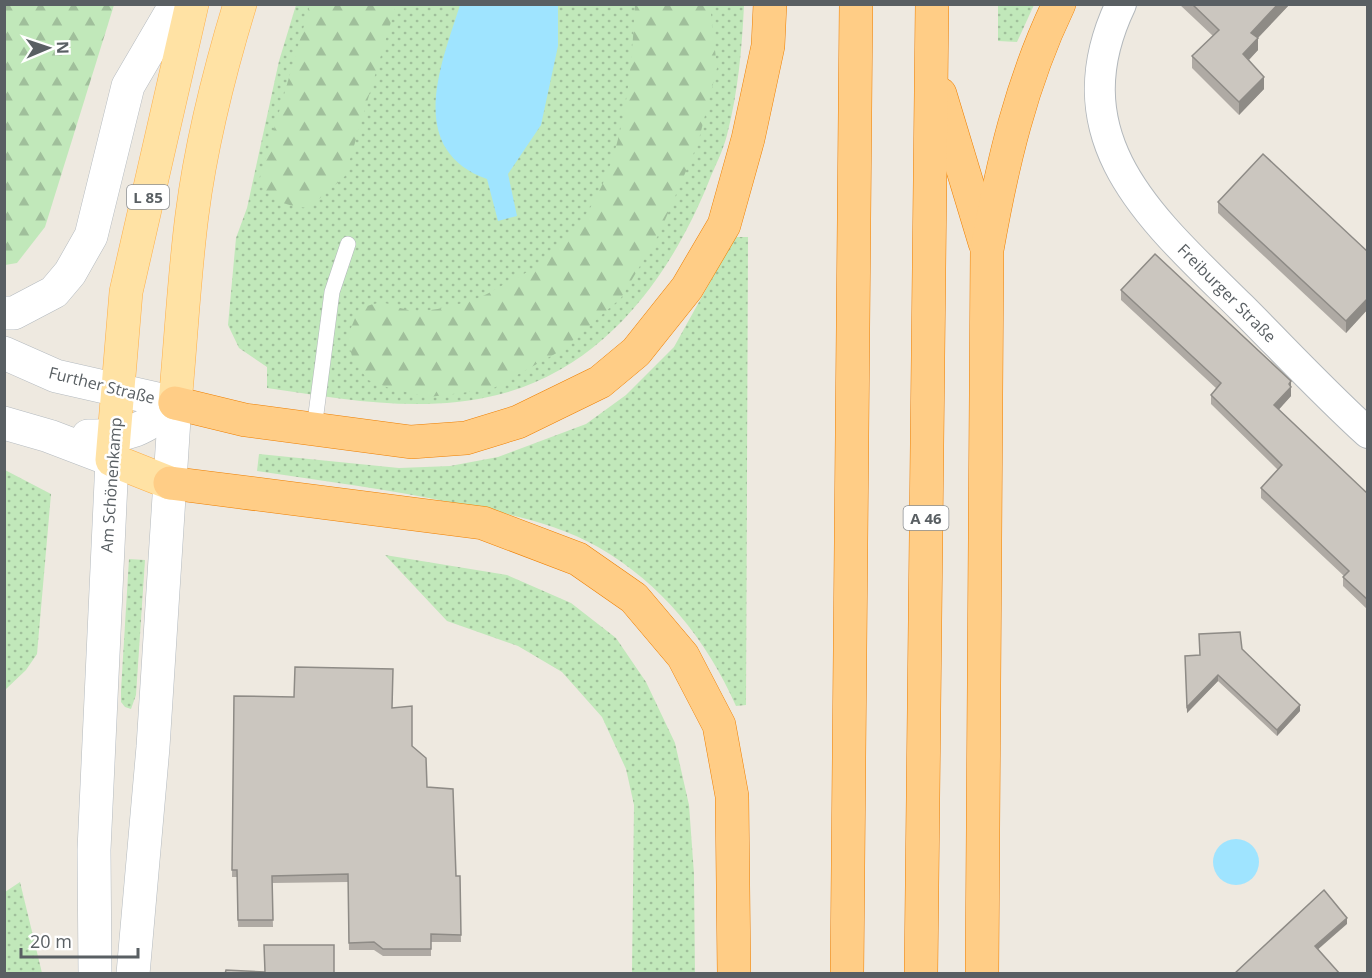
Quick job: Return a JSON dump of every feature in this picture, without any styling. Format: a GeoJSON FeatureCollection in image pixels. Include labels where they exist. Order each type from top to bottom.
{"type":"FeatureCollection","features":[{"type":"Feature","properties":{"kind":"highway"},"geometry":{"type":"LineString","coordinates":[[175,403],[244,420],[411,442],[466,438],[518,422],[600,382],[636,352],[687,288],[724,225],[748,139],[765,58],[770,4]]}},
{"type":"Feature","properties":{"kind":"highway"},"geometry":{"type":"LineString","coordinates":[[847,974],[856,4]]}},
{"type":"Feature","properties":{"kind":"highway","name":"A 46"},"geometry":{"type":"LineString","coordinates":[[921,974],[932,4]]}},
{"type":"Feature","properties":{"kind":"highway"},"geometry":{"type":"LineString","coordinates":[[982,974],[987,250],[1001,173],[1019,106],[1045,34],[1059,4]]}},
{"type":"Feature","properties":{"kind":"highway"},"geometry":{"type":"LineString","coordinates":[[930,62],[987,250]]}},
{"type":"Feature","properties":{"kind":"highway"},"geometry":{"type":"LineString","coordinates":[[170,483],[483,523],[578,559],[634,598],[683,656],[719,725],[732,796],[734,974]]}},
{"type":"Feature","properties":{"kind":"main road"},"geometry":{"type":"LineString","coordinates":[[4,313],[14,313],[54,292],[70,273],[91,236],[128,86],[176,4]]}},
{"type":"Feature","properties":{"kind":"main road","name":"Am Schönenkamp"},"geometry":{"type":"LineString","coordinates":[[95,974],[94,850],[113,448],[126,292],[192,4]]}},
{"type":"Feature","properties":{"kind":"main road","name":"L 85"},"geometry":{"type":"LineString","coordinates":[[133,974],[153,747],[175,403],[192,215],[211,112],[224,56],[240,4]]}},
{"type":"Feature","properties":{"kind":"main road","name":"Further Straße"},"geometry":{"type":"LineString","coordinates":[[4,353],[56,376],[118,392],[175,403]]}},
{"type":"Feature","properties":{"kind":"main road","name":"Further Straße"},"geometry":{"type":"LineString","coordinates":[[113,448],[157,420],[175,403]]}},
{"type":"Feature","properties":{"kind":"main road","name":"Further Straße"},"geometry":{"type":"LineString","coordinates":[[4,423],[49,436],[113,448],[170,483]]}},
{"type":"Feature","properties":{"kind":"street","name":"Freiburger Straße"},"geometry":{"type":"LineString","coordinates":[[1121,4],[1109,29],[1100,70],[1100,106],[1107,139],[1123,172],[1160,227],[1366,429]]}},
{"type":"Feature","properties":{"kind":"lane"},"geometry":{"type":"LineString","coordinates":[[314,429],[332,292],[348,244]]}},
{"type":"Feature","properties":{"kind":"green space"},"geometry":{"type":"Polygon","coordinates":[[[5,4],[114,5],[45,227],[17,263],[5,265],[5,4]]]}},
{"type":"Feature","properties":{"kind":"green space"},"geometry":{"type":"Polygon","coordinates":[[[296,5],[744,5],[737,87],[723,147],[693,217],[674,252],[653,284],[628,315],[600,341],[569,364],[535,382],[497,395],[468,401],[382,403],[267,388],[267,367],[239,348],[228,325],[236,238],[247,208],[279,61],[296,5]]]}},
{"type":"Feature","properties":{"kind":"green space"},"geometry":{"type":"Polygon","coordinates":[[[310,5],[396,5],[345,176],[309,208],[280,202],[269,194],[259,181],[310,5]]]}},
{"type":"Feature","properties":{"kind":"green space"},"geometry":{"type":"Polygon","coordinates":[[[635,5],[710,5],[717,68],[698,143],[659,234],[621,298],[562,350],[492,389],[429,397],[389,388],[368,380],[353,360],[347,337],[359,309],[383,303],[406,310],[421,311],[474,300],[541,262],[571,235],[593,203],[610,167],[621,129],[628,89],[635,5]]]}},
{"type":"Feature","properties":{"kind":"green space"},"geometry":{"type":"Polygon","coordinates":[[[998,5],[1034,5],[1017,42],[998,41],[998,5]]]}},
{"type":"Feature","properties":{"kind":"green space"},"geometry":{"type":"Polygon","coordinates":[[[735,237],[748,237],[746,705],[736,706],[711,658],[680,615],[662,596],[621,561],[582,539],[548,525],[495,511],[384,490],[257,471],[259,454],[399,468],[450,466],[498,457],[586,424],[626,395],[674,347],[735,237]]]}},
{"type":"Feature","properties":{"kind":"green space"},"geometry":{"type":"Polygon","coordinates":[[[5,470],[51,494],[37,654],[26,670],[5,690],[5,470]]]}},
{"type":"Feature","properties":{"kind":"green space"},"geometry":{"type":"Polygon","coordinates":[[[385,555],[507,575],[571,603],[616,638],[646,682],[675,743],[689,805],[694,874],[695,973],[632,973],[634,805],[626,769],[602,717],[562,672],[518,646],[447,621],[385,555]]]}},
{"type":"Feature","properties":{"kind":"green space"},"geometry":{"type":"Polygon","coordinates":[[[129,559],[145,560],[136,695],[131,709],[125,707],[121,702],[129,559]]]}},
{"type":"Feature","properties":{"kind":"green space"},"geometry":{"type":"Polygon","coordinates":[[[20,882],[42,973],[5,973],[5,892],[20,882]]]}},
{"type":"Feature","properties":{"kind":"water"},"geometry":{"type":"Polygon","coordinates":[[[460,5],[558,5],[558,46],[541,125],[508,174],[517,216],[498,221],[487,179],[462,165],[446,148],[437,127],[436,103],[439,79],[460,5]]]}},
{"type":"Feature","properties":{"kind":"water"},"geometry":{"type":"Polygon","coordinates":[[[1236,839],[1252,846],[1259,862],[1252,878],[1236,885],[1220,878],[1213,862],[1220,846],[1236,839]]]}},
{"type":"Feature","properties":{"kind":"building"},"geometry":{"type":"Polygon","coordinates":[[[1192,4],[1278,4],[1251,33],[1258,38],[1243,54],[1264,77],[1239,102],[1192,56],[1219,30],[1192,4]]]}},
{"type":"Feature","properties":{"kind":"building"},"geometry":{"type":"Polygon","coordinates":[[[1263,154],[1368,252],[1368,298],[1346,321],[1218,202],[1263,154]]]}},
{"type":"Feature","properties":{"kind":"building"},"geometry":{"type":"Polygon","coordinates":[[[1155,254],[1291,381],[1289,384],[1291,387],[1274,405],[1368,494],[1368,600],[1343,577],[1349,571],[1261,488],[1282,465],[1211,395],[1221,383],[1121,290],[1155,254]]]}},
{"type":"Feature","properties":{"kind":"building"},"geometry":{"type":"Polygon","coordinates":[[[1240,632],[1242,649],[1300,705],[1277,730],[1218,675],[1187,707],[1185,656],[1200,655],[1199,634],[1240,632]]]}},
{"type":"Feature","properties":{"kind":"building"},"geometry":{"type":"Polygon","coordinates":[[[295,667],[393,669],[392,708],[412,706],[412,746],[426,758],[427,787],[453,789],[456,876],[460,876],[461,935],[431,934],[431,949],[383,949],[374,942],[349,943],[348,874],[272,876],[273,920],[238,920],[237,870],[232,870],[234,696],[294,697],[295,667]]]}},
{"type":"Feature","properties":{"kind":"building"},"geometry":{"type":"Polygon","coordinates":[[[1324,890],[1347,918],[1315,946],[1340,974],[1234,974],[1324,890]]]}},
{"type":"Feature","properties":{"kind":"building"},"geometry":{"type":"Polygon","coordinates":[[[264,945],[334,945],[334,974],[225,974],[226,970],[265,972],[264,945]]]}}]}
